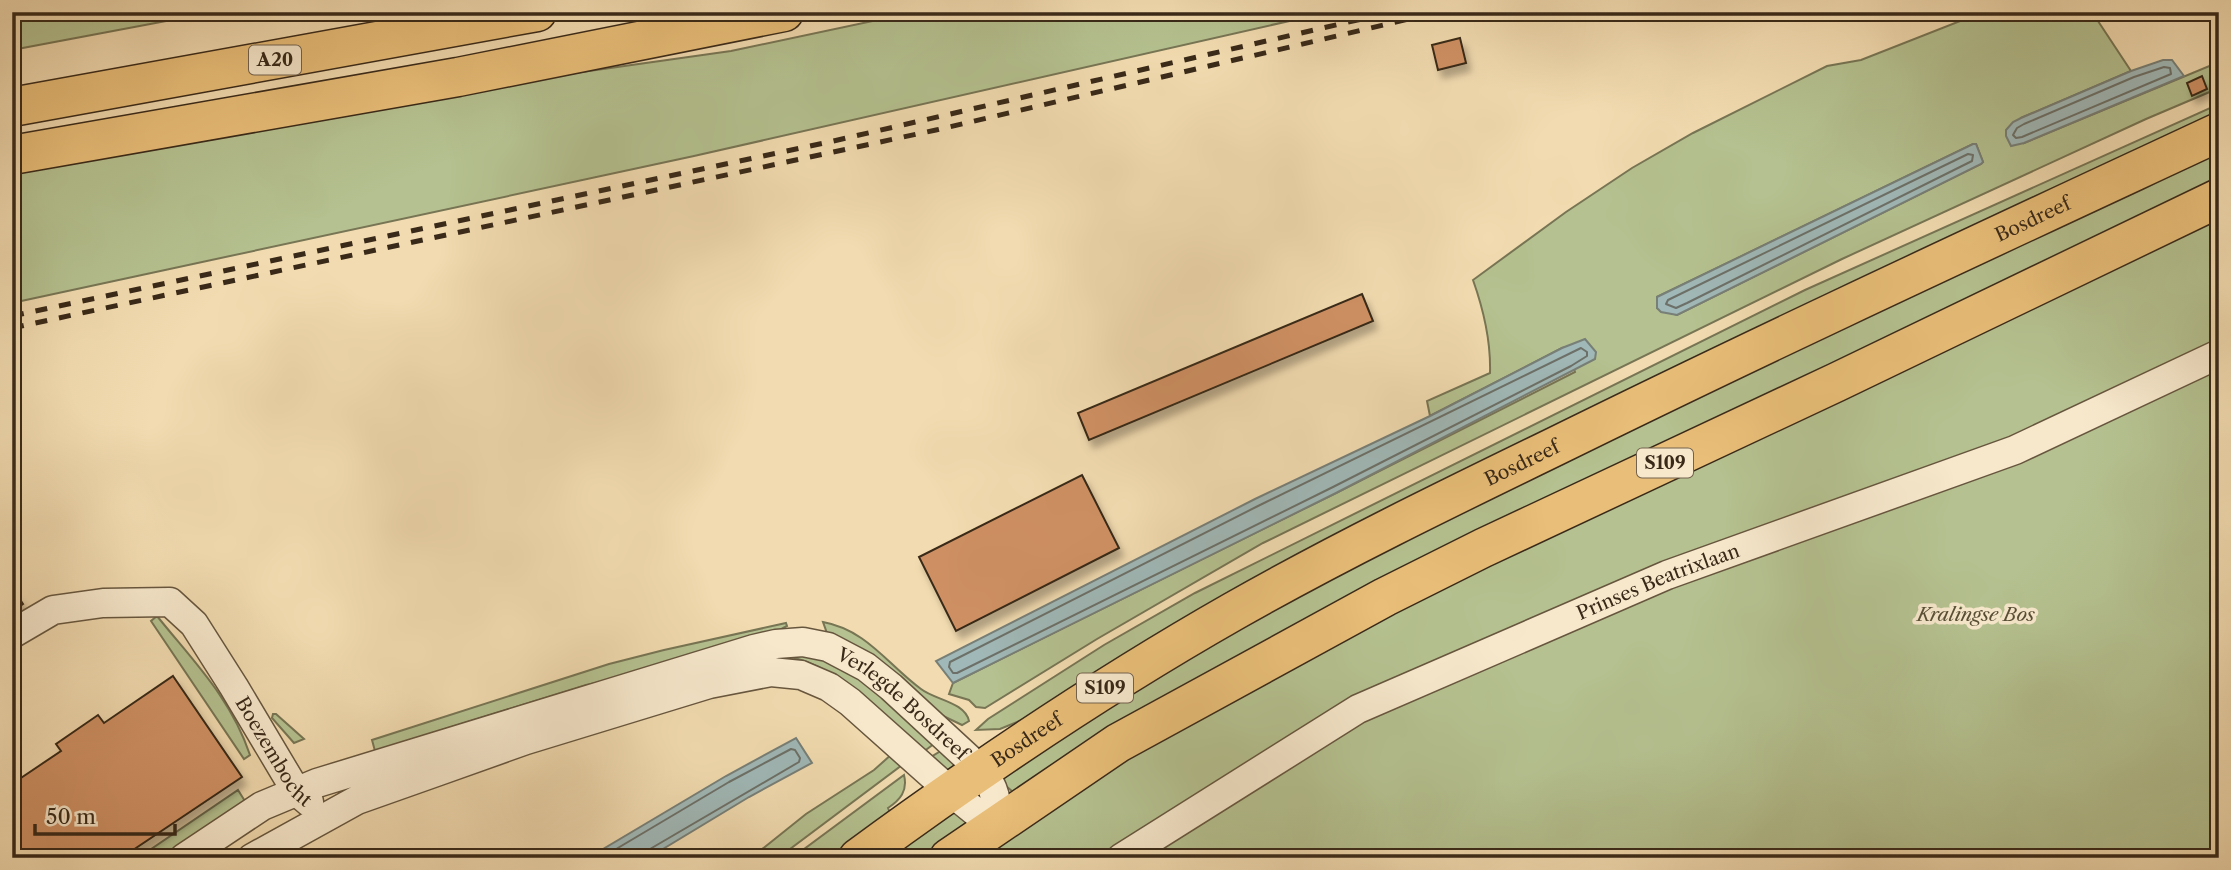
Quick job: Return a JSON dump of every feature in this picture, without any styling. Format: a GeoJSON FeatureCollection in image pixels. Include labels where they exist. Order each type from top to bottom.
{"type":"FeatureCollection","features":[{"type":"Feature","properties":{"kind":"highway","name":"A20"},"geometry":{"type":"LineString","coordinates":[[12,107],[537,12]]}},
{"type":"Feature","properties":{"kind":"highway"},"geometry":{"type":"LineString","coordinates":[[12,155],[458,77],[784,12]]}},
{"type":"Feature","properties":{"kind":"highway","name":"Bosdreef"},"geometry":{"type":"LineString","coordinates":[[858,858],[966,781],[1120,678],[1232,612],[1369,538],[1812,322],[2219,132]]}},
{"type":"Feature","properties":{"kind":"highway","name":"S109"},"geometry":{"type":"LineString","coordinates":[[949,858],[1118,743],[1385,597],[2219,198]]}},
{"type":"Feature","properties":{"kind":"street","name":"Prinses Beatrixlaan"},"geometry":{"type":"LineString","coordinates":[[1121,858],[1359,709],[1667,575],[2015,450],[2219,354]]}},
{"type":"Feature","properties":{"kind":"street","name":"Boezembocht"},"geometry":{"type":"LineString","coordinates":[[12,634],[53,610],[103,603],[170,602],[194,624],[234,687],[326,816]]}},
{"type":"Feature","properties":{"kind":"street","name":"Verlegde Bosdreef"},"geometry":{"type":"LineString","coordinates":[[184,858],[262,806],[306,787],[776,644],[803,642],[828,648],[866,667],[891,687],[966,781]]}},
{"type":"Feature","properties":{"kind":"street","name":"Verlegde Bosdreef"},"geometry":{"type":"LineString","coordinates":[[252,858],[358,800],[526,740],[709,684],[772,672],[801,675],[829,687],[966,781],[994,791],[998,823]]}},
{"type":"Feature","properties":{"kind":"green space"},"geometry":{"type":"Polygon","coordinates":[[[12,12],[214,12],[12,50],[12,12]]]}},
{"type":"Feature","properties":{"kind":"green space"},"geometry":{"type":"Polygon","coordinates":[[[915,12],[1329,12],[694,156],[12,303],[12,172],[518,81],[731,51],[915,12]]]}},
{"type":"Feature","properties":{"kind":"green space"},"geometry":{"type":"Polygon","coordinates":[[[1983,12],[2092,12],[2131,71],[2021,118],[2024,143],[2219,62],[2219,88],[1842,259],[1263,543],[1097,639],[985,708],[976,707],[969,700],[949,694],[953,683],[1575,372],[1566,347],[1562,348],[1430,416],[1427,401],[1490,373],[1486,326],[1473,280],[1566,212],[1632,168],[1693,133],[1827,66],[1861,60],[1983,12]],[[1976,144],[1657,297],[1657,308],[1677,315],[1981,164],[1983,162],[1976,144]]]}},
{"type":"Feature","properties":{"kind":"green space"},"geometry":{"type":"Polygon","coordinates":[[[2219,104],[2219,120],[1022,720],[1000,729],[976,730],[988,719],[1104,645],[1195,593],[1805,290],[2219,104]]]}},
{"type":"Feature","properties":{"kind":"green space"},"geometry":{"type":"Polygon","coordinates":[[[2219,142],[2219,188],[1013,792],[990,772],[1259,607],[2219,142]]]}},
{"type":"Feature","properties":{"kind":"green space","name":"Kralingse Bos"},"geometry":{"type":"Polygon","coordinates":[[[2219,216],[2219,858],[969,858],[1114,764],[1363,623],[2219,216]]]}},
{"type":"Feature","properties":{"kind":"green space"},"geometry":{"type":"Polygon","coordinates":[[[157,616],[198,665],[233,716],[250,755],[244,759],[151,621],[157,616]]]}},
{"type":"Feature","properties":{"kind":"green space"},"geometry":{"type":"Polygon","coordinates":[[[823,622],[852,632],[865,640],[921,689],[956,705],[969,721],[962,725],[937,713],[827,633],[823,622]]]}},
{"type":"Feature","properties":{"kind":"green space"},"geometry":{"type":"Polygon","coordinates":[[[786,623],[787,626],[774,633],[633,675],[586,685],[375,751],[372,740],[609,664],[786,623]]]}},
{"type":"Feature","properties":{"kind":"green space"},"geometry":{"type":"Polygon","coordinates":[[[800,650],[840,659],[938,741],[923,752],[845,682],[828,671],[788,656],[800,650]]]}},
{"type":"Feature","properties":{"kind":"green space"},"geometry":{"type":"Polygon","coordinates":[[[273,714],[304,739],[294,743],[272,718],[273,714]]]}},
{"type":"Feature","properties":{"kind":"green space"},"geometry":{"type":"Polygon","coordinates":[[[944,749],[967,767],[955,778],[931,757],[944,749]]]}},
{"type":"Feature","properties":{"kind":"green space"},"geometry":{"type":"Polygon","coordinates":[[[892,754],[902,765],[778,858],[751,858],[806,814],[874,770],[892,754]]]}},
{"type":"Feature","properties":{"kind":"green space"},"geometry":{"type":"Polygon","coordinates":[[[904,775],[904,790],[888,808],[890,813],[828,858],[792,858],[904,775]]]}},
{"type":"Feature","properties":{"kind":"green space"},"geometry":{"type":"Polygon","coordinates":[[[238,790],[248,806],[175,858],[138,858],[238,790]]]}},
{"type":"Feature","properties":{"kind":"green space"},"geometry":{"type":"Polygon","coordinates":[[[940,803],[973,824],[933,858],[866,858],[940,803]]]}},
{"type":"Feature","properties":{"kind":"water"},"geometry":{"type":"Polygon","coordinates":[[[2163,60],[2172,60],[2184,76],[2011,146],[2006,130],[2013,122],[2163,60]]]}},
{"type":"Feature","properties":{"kind":"water"},"geometry":{"type":"Polygon","coordinates":[[[1976,144],[1983,162],[1981,164],[1677,315],[1661,312],[1657,308],[1657,297],[1976,144]]]}},
{"type":"Feature","properties":{"kind":"water"},"geometry":{"type":"Polygon","coordinates":[[[1585,339],[1596,352],[1595,359],[1336,493],[953,683],[936,661],[1255,499],[1585,339]]]}},
{"type":"Feature","properties":{"kind":"water"},"geometry":{"type":"Polygon","coordinates":[[[796,738],[812,763],[749,797],[648,858],[588,858],[726,776],[796,738]]]}},
{"type":"Feature","properties":{"kind":"building"},"geometry":{"type":"Polygon","coordinates":[[[1460,38],[1466,63],[1438,70],[1432,45],[1460,38]]]}},
{"type":"Feature","properties":{"kind":"building"},"geometry":{"type":"Polygon","coordinates":[[[2202,76],[2207,89],[2192,96],[2187,83],[2202,76]]]}},
{"type":"Feature","properties":{"kind":"building"},"geometry":{"type":"Polygon","coordinates":[[[1362,294],[1373,321],[1089,440],[1078,413],[1362,294]]]}},
{"type":"Feature","properties":{"kind":"building"},"geometry":{"type":"Polygon","coordinates":[[[1082,475],[1119,548],[956,631],[919,557],[1082,475]]]}},
{"type":"Feature","properties":{"kind":"building"},"geometry":{"type":"Polygon","coordinates":[[[17,595],[23,604],[16,609],[12,598],[17,595]]]}},
{"type":"Feature","properties":{"kind":"building"},"geometry":{"type":"Polygon","coordinates":[[[173,676],[242,777],[121,858],[12,858],[12,784],[61,751],[56,744],[98,715],[104,723],[173,676]]]}},
{"type":"Feature","properties":{"kind":"railway"},"geometry":{"type":"LineString","coordinates":[[12,316],[829,142],[1392,12]]}},
{"type":"Feature","properties":{"kind":"railway"},"geometry":{"type":"LineString","coordinates":[[12,328],[936,130],[1439,12]]}}]}
